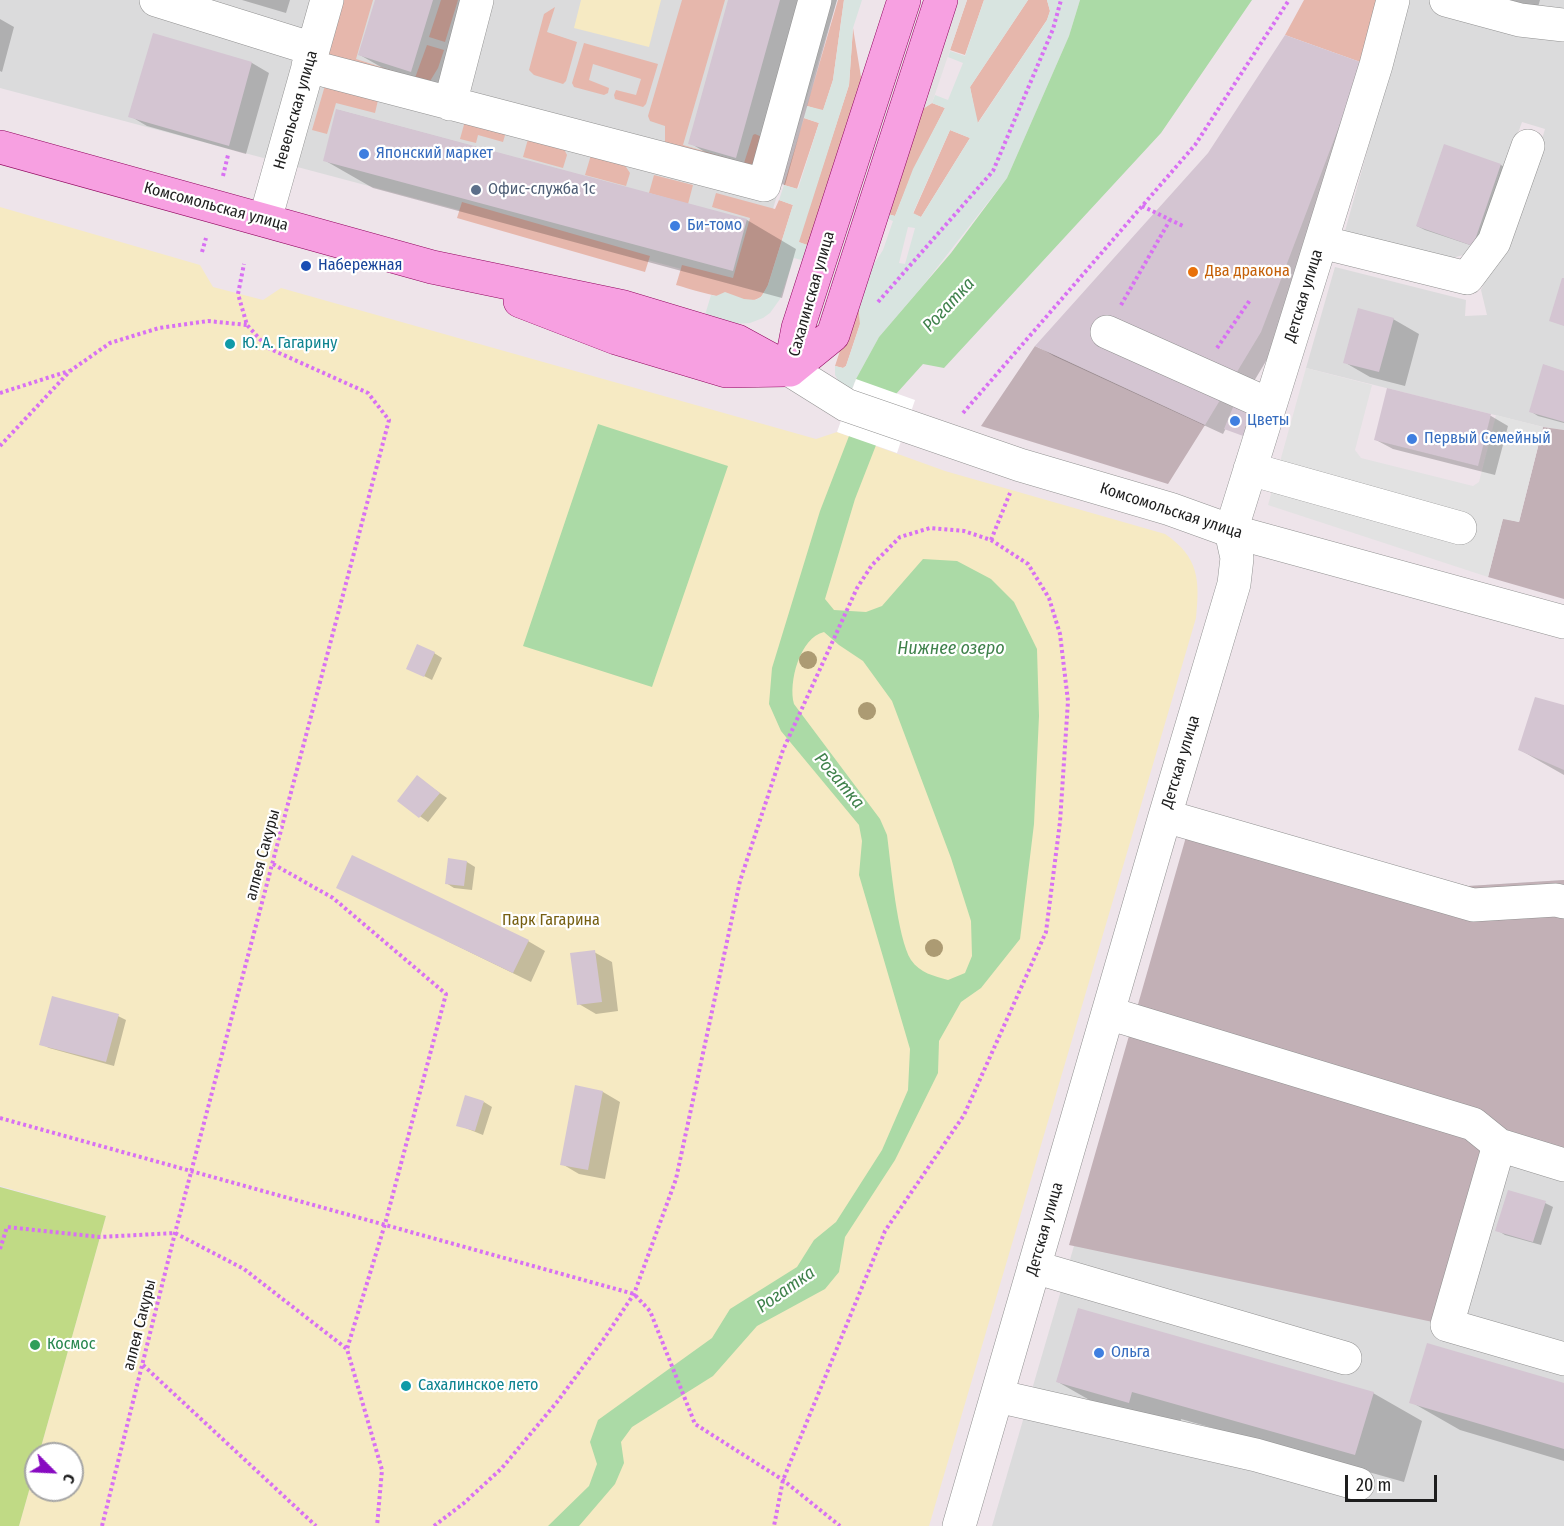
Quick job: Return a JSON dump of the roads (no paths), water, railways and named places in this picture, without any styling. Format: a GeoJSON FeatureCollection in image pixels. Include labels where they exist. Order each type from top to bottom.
{"type":"FeatureCollection","features":[{"type":"Feature","properties":{"kind":"main road","name":"Сахалинская улица"},"geometry":{"type":"LineString","coordinates":[[790,370],[798,328],[904,0]]}},
{"type":"Feature","properties":{"kind":"main road","name":"Сахалинская улица"},"geometry":{"type":"LineString","coordinates":[[790,370],[833,335],[941,0]]}},
{"type":"Feature","properties":{"kind":"main road","name":"Комсомольская улица"},"geometry":{"type":"LineString","coordinates":[[0,147],[432,267],[624,307],[737,341],[790,370]]}},
{"type":"Feature","properties":{"kind":"street"},"geometry":{"type":"LineString","coordinates":[[156,0],[310,58],[450,104],[764,185],[815,0]]}},
{"type":"Feature","properties":{"kind":"street","name":"Невельская улица"},"geometry":{"type":"LineString","coordinates":[[265,220],[327,0]]}},
{"type":"Feature","properties":{"kind":"street"},"geometry":{"type":"LineString","coordinates":[[450,104],[477,0]]}},
{"type":"Feature","properties":{"kind":"street","name":"Детская улица"},"geometry":{"type":"LineString","coordinates":[[959,1526],[1234,584],[1237,558],[1231,531],[1376,65],[1393,0]]}},
{"type":"Feature","properties":{"kind":"street"},"geometry":{"type":"LineString","coordinates":[[1446,0],[1523,10],[1564,25]]}},
{"type":"Feature","properties":{"kind":"street"},"geometry":{"type":"LineString","coordinates":[[1321,242],[1467,278],[1494,242],[1528,146]]}},
{"type":"Feature","properties":{"kind":"street"},"geometry":{"type":"LineString","coordinates":[[1107,332],[1270,405]]}},
{"type":"Feature","properties":{"kind":"street","name":"Комсомольская улица"},"geometry":{"type":"LineString","coordinates":[[790,370],[846,405],[1020,465],[1170,509],[1231,531],[1564,622]]}},
{"type":"Feature","properties":{"kind":"street"},"geometry":{"type":"LineString","coordinates":[[1250,469],[1460,528]]}},
{"type":"Feature","properties":{"kind":"street"},"geometry":{"type":"LineString","coordinates":[[1165,816],[1473,905],[1556,900],[1564,902]]}},
{"type":"Feature","properties":{"kind":"street"},"geometry":{"type":"LineString","coordinates":[[1108,1013],[1473,1124],[1499,1145],[1564,1165]]}},
{"type":"Feature","properties":{"kind":"street"},"geometry":{"type":"LineString","coordinates":[[1499,1145],[1448,1325],[1564,1359]]}},
{"type":"Feature","properties":{"kind":"street"},"geometry":{"type":"LineString","coordinates":[[1034,1267],[1345,1358]]}},
{"type":"Feature","properties":{"kind":"street"},"geometry":{"type":"LineString","coordinates":[[997,1396],[1256,1455],[1358,1484]]}},
{"type":"Feature","properties":{"kind":"water"},"geometry":{"type":"Polygon","coordinates":[[[1080,0],[1252,0],[1161,133],[944,368],[923,364],[896,394],[855,499],[825,599],[834,610],[866,612],[882,606],[923,559],[957,561],[991,579],[1014,602],[1037,649],[1039,716],[1034,824],[1020,939],[981,988],[961,1002],[939,1041],[938,1073],[895,1160],[845,1237],[839,1272],[825,1289],[757,1326],[713,1376],[632,1427],[621,1442],[624,1463],[615,1484],[579,1526],[548,1526],[589,1486],[597,1464],[590,1442],[598,1420],[712,1338],[730,1309],[797,1267],[814,1240],[836,1222],[882,1150],[908,1090],[910,1049],[859,875],[862,841],[859,825],[781,731],[769,704],[772,668],[820,511],[849,436],[856,379],[879,337],[951,253],[1007,178],[1069,36],[1080,0]],[[824,632],[808,642],[802,651],[795,673],[794,704],[880,819],[887,835],[902,935],[911,960],[923,971],[948,980],[965,973],[972,956],[971,921],[951,858],[892,701],[863,661],[824,632]]]}},
{"type":"Feature","properties":{"kind":"water"},"geometry":{"type":"Polygon","coordinates":[[[598,424],[728,466],[652,687],[523,646],[598,424]]]}},
{"type":"Feature","properties":{"kind":"place","name":"Японский маркет"},"geometry":{"type":"Point","coordinates":[364,154]}},
{"type":"Feature","properties":{"kind":"place","name":"Офис-служба 1с"},"geometry":{"type":"Point","coordinates":[476,190]}},
{"type":"Feature","properties":{"kind":"place","name":"Би-томо"},"geometry":{"type":"Point","coordinates":[675,226]}},
{"type":"Feature","properties":{"kind":"place","name":"Набережная"},"geometry":{"type":"Point","coordinates":[306,266]}},
{"type":"Feature","properties":{"kind":"place","name":"Два дракона"},"geometry":{"type":"Point","coordinates":[1193,272]}},
{"type":"Feature","properties":{"kind":"place","name":"Ю. А. Гагарину"},"geometry":{"type":"Point","coordinates":[230,344]}},
{"type":"Feature","properties":{"kind":"place","name":"Цветы"},"geometry":{"type":"Point","coordinates":[1235,421]}},
{"type":"Feature","properties":{"kind":"place","name":"Первый Семейный"},"geometry":{"type":"Point","coordinates":[1412,439]}},
{"type":"Feature","properties":{"kind":"place","name":"Космос"},"geometry":{"type":"Point","coordinates":[35,1345]}},
{"type":"Feature","properties":{"kind":"place","name":"Ольга"},"geometry":{"type":"Point","coordinates":[1099,1353]}},
{"type":"Feature","properties":{"kind":"place","name":"Сахалинское лето"},"geometry":{"type":"Point","coordinates":[406,1386]}},
{"type":"Feature","properties":{"kind":"water label","name":"Рогатка"},"geometry":{"type":"Point","coordinates":[949,305]}},
{"type":"Feature","properties":{"kind":"water label","name":"Нижнее озеро"},"geometry":{"type":"Point","coordinates":[951,649]}},
{"type":"Feature","properties":{"kind":"water label","name":"Рогатка"},"geometry":{"type":"Point","coordinates":[839,781]}},
{"type":"Feature","properties":{"kind":"water label","name":"Рогатка"},"geometry":{"type":"Point","coordinates":[786,1290]}},
{"type":"Feature","properties":{"kind":"park label","name":"Парк Гагарина"},"geometry":{"type":"Point","coordinates":[551,921]}}]}
